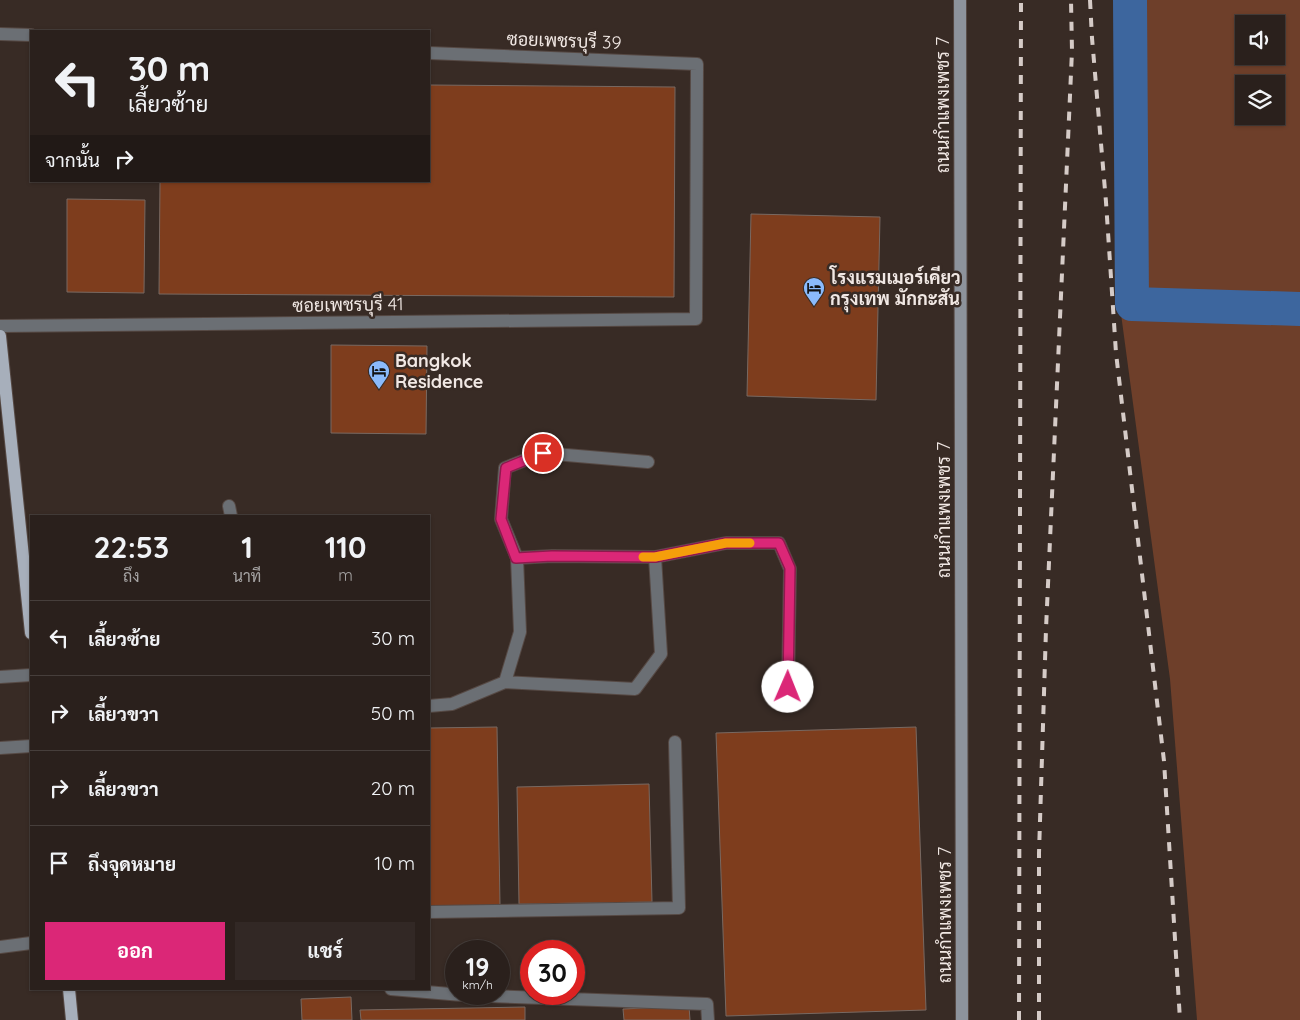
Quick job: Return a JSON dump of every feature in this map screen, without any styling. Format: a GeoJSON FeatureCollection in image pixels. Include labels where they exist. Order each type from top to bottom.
{"type":"FeatureCollection","features":[{"type":"Feature","properties":{"kind":"main road"},"geometry":{"type":"LineString","coordinates":[[0,336],[5,422],[30,625]]}},
{"type":"Feature","properties":{"kind":"main road"},"geometry":{"type":"LineString","coordinates":[[69,990],[72,1020]]}},
{"type":"Feature","properties":{"kind":"street","name":"ถนนกำแพงเพชร 7"},"geometry":{"type":"LineString","coordinates":[[960,0],[962,1020]]}},
{"type":"Feature","properties":{"kind":"street"},"geometry":{"type":"LineString","coordinates":[[0,34],[30,35]]}},
{"type":"Feature","properties":{"kind":"street","name":"ซอยเพชรบุรี 39"},"geometry":{"type":"LineString","coordinates":[[430,53],[697,64],[696,319]]}},
{"type":"Feature","properties":{"kind":"street","name":"ซอยเพชรบุรี 41"},"geometry":{"type":"LineString","coordinates":[[0,326],[696,319]]}},
{"type":"Feature","properties":{"kind":"street"},"geometry":{"type":"LineString","coordinates":[[505,682],[520,632],[516,558],[501,519],[506,468],[543,453],[648,462]]}},
{"type":"Feature","properties":{"kind":"street"},"geometry":{"type":"LineString","coordinates":[[516,558],[552,556],[655,557],[726,543],[779,543],[790,568],[788,687]]}},
{"type":"Feature","properties":{"kind":"street"},"geometry":{"type":"LineString","coordinates":[[430,706],[452,704],[505,682],[635,689],[661,654],[655,557]]}},
{"type":"Feature","properties":{"kind":"street"},"geometry":{"type":"LineString","coordinates":[[0,677],[30,675]]}},
{"type":"Feature","properties":{"kind":"street"},"geometry":{"type":"LineString","coordinates":[[430,912],[679,908],[675,742]]}},
{"type":"Feature","properties":{"kind":"street"},"geometry":{"type":"LineString","coordinates":[[0,748],[30,746]]}},
{"type":"Feature","properties":{"kind":"street"},"geometry":{"type":"LineString","coordinates":[[0,947],[30,943]]}},
{"type":"Feature","properties":{"kind":"street"},"geometry":{"type":"LineString","coordinates":[[403,990],[462,995],[708,1004],[708,1020]]}},
{"type":"Feature","properties":{"kind":"shaded area"},"geometry":{"type":"Polygon","coordinates":[[[1117,0],[1300,0],[1300,1020],[1197,1020],[1170,679],[1119,299],[1117,0]]]}},
{"type":"Feature","properties":{"kind":"building"},"geometry":{"type":"Polygon","coordinates":[[[430,85],[675,87],[674,297],[159,294],[160,182],[430,182],[430,85]]]}},
{"type":"Feature","properties":{"kind":"building"},"geometry":{"type":"Polygon","coordinates":[[[67,199],[145,200],[144,293],[67,292],[67,199]]]}},
{"type":"Feature","properties":{"kind":"building","name":"โรงแรมเมอร์เคียว กรุงเทพ มักกะสัน"},"geometry":{"type":"Polygon","coordinates":[[[751,214],[880,217],[876,400],[747,396],[751,214]]]}},
{"type":"Feature","properties":{"kind":"building","name":"Bangkok Residence"},"geometry":{"type":"Polygon","coordinates":[[[331,345],[427,346],[426,434],[331,433],[331,345]]]}},
{"type":"Feature","properties":{"kind":"building"},"geometry":{"type":"Polygon","coordinates":[[[497,727],[500,905],[430,907],[430,728],[497,727]]]}},
{"type":"Feature","properties":{"kind":"building"},"geometry":{"type":"Polygon","coordinates":[[[916,727],[926,1010],[726,1016],[716,733],[916,727]]]}},
{"type":"Feature","properties":{"kind":"building"},"geometry":{"type":"Polygon","coordinates":[[[649,784],[652,902],[519,904],[517,787],[649,784]]]}},
{"type":"Feature","properties":{"kind":"building"},"geometry":{"type":"Polygon","coordinates":[[[351,997],[352,1020],[302,1020],[301,999],[351,997]]]}},
{"type":"Feature","properties":{"kind":"building"},"geometry":{"type":"Polygon","coordinates":[[[689,1006],[690,1020],[624,1020],[623,1009],[689,1006]]]}},
{"type":"Feature","properties":{"kind":"building"},"geometry":{"type":"Polygon","coordinates":[[[525,1007],[525,1020],[361,1020],[360,1010],[525,1007]]]}},
{"type":"Feature","properties":{"kind":"waterway"},"geometry":{"type":"LineString","coordinates":[[1130,0],[1132,304],[1300,309]]}},
{"type":"Feature","properties":{"kind":"railway"},"geometry":{"type":"LineString","coordinates":[[1019,1020],[1021,0]]}},
{"type":"Feature","properties":{"kind":"railway"},"geometry":{"type":"LineString","coordinates":[[1039,1020],[1039,853],[1046,629],[1072,51],[1071,0]]}},
{"type":"Feature","properties":{"kind":"railway"},"geometry":{"type":"LineString","coordinates":[[1090,0],[1116,353],[1164,761],[1180,1020]]}},
{"type":"Feature","properties":{"kind":"slow traffic"},"geometry":{"type":"LineString","coordinates":[[643,557],[655,557],[726,543],[750,543]]}},
{"type":"Feature","properties":{"kind":"place","name":"โรงแรมเมอร์เคียว กรุงเทพ มักกะสัน"},"geometry":{"type":"Point","coordinates":[814,307]}},
{"type":"Feature","properties":{"kind":"place","name":"Bangkok Residence"},"geometry":{"type":"Point","coordinates":[379,390]}},
{"type":"Feature","properties":{"kind":"route"},"geometry":{"type":"LineString","coordinates":[[543,453],[506,468],[501,519],[516,558],[552,556],[655,557],[726,543],[779,543],[790,568],[788,687]]}}]}
